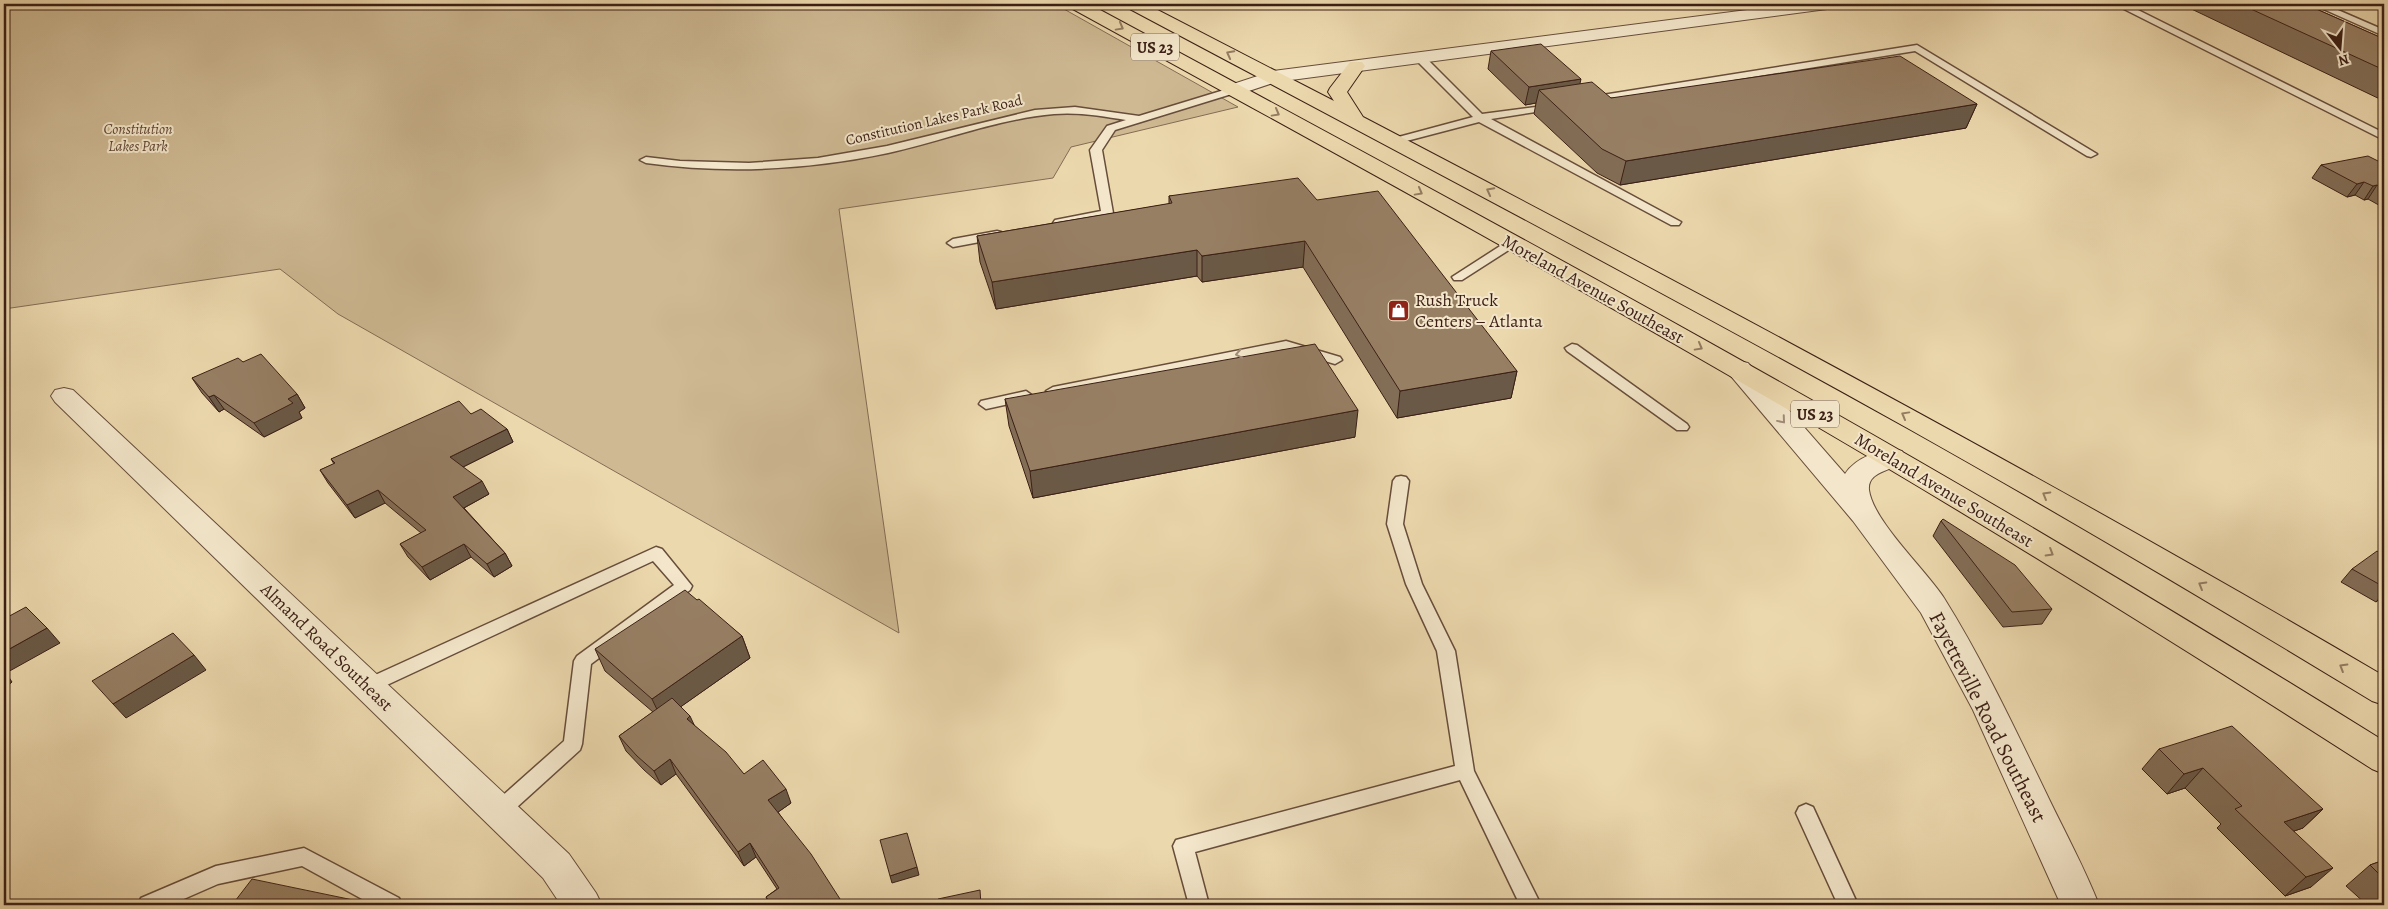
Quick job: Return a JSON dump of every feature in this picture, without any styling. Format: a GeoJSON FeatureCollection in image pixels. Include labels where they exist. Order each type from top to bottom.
{"type":"FeatureCollection","features":[{"type":"Feature","properties":{"kind":"highway","name":"US 23"},"geometry":{"type":"LineString","coordinates":[[1077,4],[1234,90]]}},
{"type":"Feature","properties":{"kind":"highway","name":"US 23"},"geometry":{"type":"LineString","coordinates":[[1134,4],[1273,77]]}},
{"type":"Feature","properties":{"kind":"highway"},"geometry":{"type":"LineString","coordinates":[[1356,66],[1338,92],[1356,121]]}},
{"type":"Feature","properties":{"kind":"highway","name":"Moreland Avenue Southeast"},"geometry":{"type":"LineString","coordinates":[[1273,77],[1677,290],[1971,452],[2384,692]]}},
{"type":"Feature","properties":{"kind":"highway","name":"Moreland Avenue Southeast"},"geometry":{"type":"LineString","coordinates":[[1234,90],[1739,369],[1892,458],[2280,693],[2384,759]]}},
{"type":"Feature","properties":{"kind":"street"},"geometry":{"type":"LineString","coordinates":[[1234,90],[1273,77],[1827,4]]}},
{"type":"Feature","properties":{"kind":"street","name":"Fayetteville Road Southeast"},"geometry":{"type":"LineString","coordinates":[[1739,369],[1863,514],[1932,605],[1988,707],[2080,905]]}},
{"type":"Feature","properties":{"kind":"street","name":"Almand Road Southeast"},"geometry":{"type":"LineString","coordinates":[[64,396],[556,866],[583,905]]}},
{"type":"Feature","properties":{"kind":"street","name":"Fayetteville Road Southeast"},"geometry":{"type":"LineString","coordinates":[[1863,514],[1855,489],[1858,475],[1866,468],[1892,458]]}},
{"type":"Feature","properties":{"kind":"lane"},"geometry":{"type":"LineString","coordinates":[[2119,4],[2384,137]]}},
{"type":"Feature","properties":{"kind":"lane"},"geometry":{"type":"LineString","coordinates":[[2317,4],[2384,33]]}},
{"type":"Feature","properties":{"kind":"lane"},"geometry":{"type":"LineString","coordinates":[[1395,142],[1480,118],[1917,48],[2091,154]]}},
{"type":"Feature","properties":{"kind":"lane"},"geometry":{"type":"LineString","coordinates":[[1420,58],[1480,118],[1675,222]]}},
{"type":"Feature","properties":{"kind":"lane"},"geometry":{"type":"LineString","coordinates":[[1046,225],[1107,213],[1096,150],[1111,128],[1234,90]]}},
{"type":"Feature","properties":{"kind":"lane","name":"Constitution Lakes Park Road"},"geometry":{"type":"LineString","coordinates":[[646,160],[713,167],[778,166],[855,155],[920,142],[978,124],[1037,112],[1076,110],[1139,120]]}},
{"type":"Feature","properties":{"kind":"lane"},"geometry":{"type":"LineString","coordinates":[[953,244],[1009,233]]}},
{"type":"Feature","properties":{"kind":"lane"},"geometry":{"type":"LineString","coordinates":[[1458,277],[1511,243]]}},
{"type":"Feature","properties":{"kind":"lane"},"geometry":{"type":"LineString","coordinates":[[986,404],[1286,345],[1335,360]]}},
{"type":"Feature","properties":{"kind":"lane"},"geometry":{"type":"LineString","coordinates":[[1572,348],[1682,427]]}},
{"type":"Feature","properties":{"kind":"lane"},"geometry":{"type":"LineString","coordinates":[[1401,481],[1395,524],[1414,584],[1446,652],[1465,771],[1531,905]]}},
{"type":"Feature","properties":{"kind":"lane"},"geometry":{"type":"LineString","coordinates":[[368,686],[656,553],[684,586],[583,661],[573,744],[499,811]]}},
{"type":"Feature","properties":{"kind":"lane"},"geometry":{"type":"LineString","coordinates":[[1199,905],[1183,846],[1465,771]]}},
{"type":"Feature","properties":{"kind":"lane"},"geometry":{"type":"LineString","coordinates":[[1806,813],[1848,905]]}},
{"type":"Feature","properties":{"kind":"lane"},"geometry":{"type":"LineString","coordinates":[[148,905],[216,875],[304,857],[392,905]]}},
{"type":"Feature","properties":{"kind":"green space","name":"Constitution Lakes Park"},"geometry":{"type":"Polygon","coordinates":[[[4,4],[1055,4],[1238,107],[1071,147],[1053,178],[839,209],[899,633],[338,314],[280,269],[4,309],[4,4]]]}},
{"type":"Feature","properties":{"kind":"building"},"geometry":{"type":"Polygon","coordinates":[[[2240,4],[2305,4],[2384,39],[2384,70],[2240,4]]]}},
{"type":"Feature","properties":{"kind":"building"},"geometry":{"type":"Polygon","coordinates":[[[1541,44],[1581,79],[1529,87],[1491,51],[1541,44]]]}},
{"type":"Feature","properties":{"kind":"building"},"geometry":{"type":"Polygon","coordinates":[[[1900,56],[1977,104],[1626,161],[1602,149],[1539,90],[1592,82],[1611,98],[1900,56]]]}},
{"type":"Feature","properties":{"kind":"building"},"geometry":{"type":"Polygon","coordinates":[[[2368,156],[2384,164],[2384,189],[2364,182],[2357,184],[2321,165],[2368,156]]]}},
{"type":"Feature","properties":{"kind":"building"},"geometry":{"type":"Polygon","coordinates":[[[1298,178],[1317,200],[1378,191],[1517,371],[1400,391],[1305,241],[1202,256],[1197,250],[992,282],[977,236],[1172,203],[1169,196],[1298,178]]]}},
{"type":"Feature","properties":{"kind":"building"},"geometry":{"type":"Polygon","coordinates":[[[1315,344],[1358,410],[1030,471],[1005,399],[1315,344]]]}},
{"type":"Feature","properties":{"kind":"building"},"geometry":{"type":"Polygon","coordinates":[[[261,354],[297,394],[288,399],[293,403],[254,423],[214,395],[209,397],[192,378],[238,358],[243,362],[261,354]]]}},
{"type":"Feature","properties":{"kind":"building"},"geometry":{"type":"Polygon","coordinates":[[[459,401],[471,414],[481,409],[507,429],[450,457],[482,481],[453,497],[505,553],[487,564],[464,544],[422,567],[400,544],[426,530],[378,490],[347,505],[320,470],[335,463],[331,459],[459,401]]]}},
{"type":"Feature","properties":{"kind":"building"},"geometry":{"type":"Polygon","coordinates":[[[1943,519],[2015,565],[2052,609],[2012,612],[1941,521],[1943,519]]]}},
{"type":"Feature","properties":{"kind":"building"},"geometry":{"type":"Polygon","coordinates":[[[2377,551],[2384,555],[2384,587],[2352,569],[2377,551]]]}},
{"type":"Feature","properties":{"kind":"building"},"geometry":{"type":"Polygon","coordinates":[[[685,590],[697,600],[699,599],[742,636],[652,699],[595,649],[685,590]]]}},
{"type":"Feature","properties":{"kind":"building"},"geometry":{"type":"Polygon","coordinates":[[[26,607],[47,628],[4,652],[4,619],[26,607]]]}},
{"type":"Feature","properties":{"kind":"building"},"geometry":{"type":"Polygon","coordinates":[[[173,633],[194,655],[113,704],[92,681],[173,633]]]}},
{"type":"Feature","properties":{"kind":"building"},"geometry":{"type":"Polygon","coordinates":[[[672,698],[690,716],[687,719],[726,752],[744,774],[763,760],[786,789],[768,800],[811,854],[840,899],[830,905],[772,905],[766,897],[779,888],[750,843],[738,852],[670,759],[654,771],[619,736],[672,698]]]}},
{"type":"Feature","properties":{"kind":"building"},"geometry":{"type":"Polygon","coordinates":[[[2232,726],[2323,809],[2284,822],[2333,868],[2306,877],[2235,809],[2242,806],[2203,768],[2184,774],[2159,749],[2232,726]]]}},
{"type":"Feature","properties":{"kind":"building"},"geometry":{"type":"Polygon","coordinates":[[[907,833],[917,867],[890,876],[880,840],[907,833]]]}},
{"type":"Feature","properties":{"kind":"building"},"geometry":{"type":"Polygon","coordinates":[[[2384,860],[2384,879],[2370,865],[2384,860]]]}},
{"type":"Feature","properties":{"kind":"building"},"geometry":{"type":"Polygon","coordinates":[[[252,879],[358,901],[355,905],[232,905],[252,879]]]}},
{"type":"Feature","properties":{"kind":"building"},"geometry":{"type":"Polygon","coordinates":[[[980,890],[981,905],[939,905],[938,899],[980,890]]]}},
{"type":"Feature","properties":{"kind":"place","name":"Rush Truck Centers – Atlanta"},"geometry":{"type":"Point","coordinates":[1399,310]}}]}
